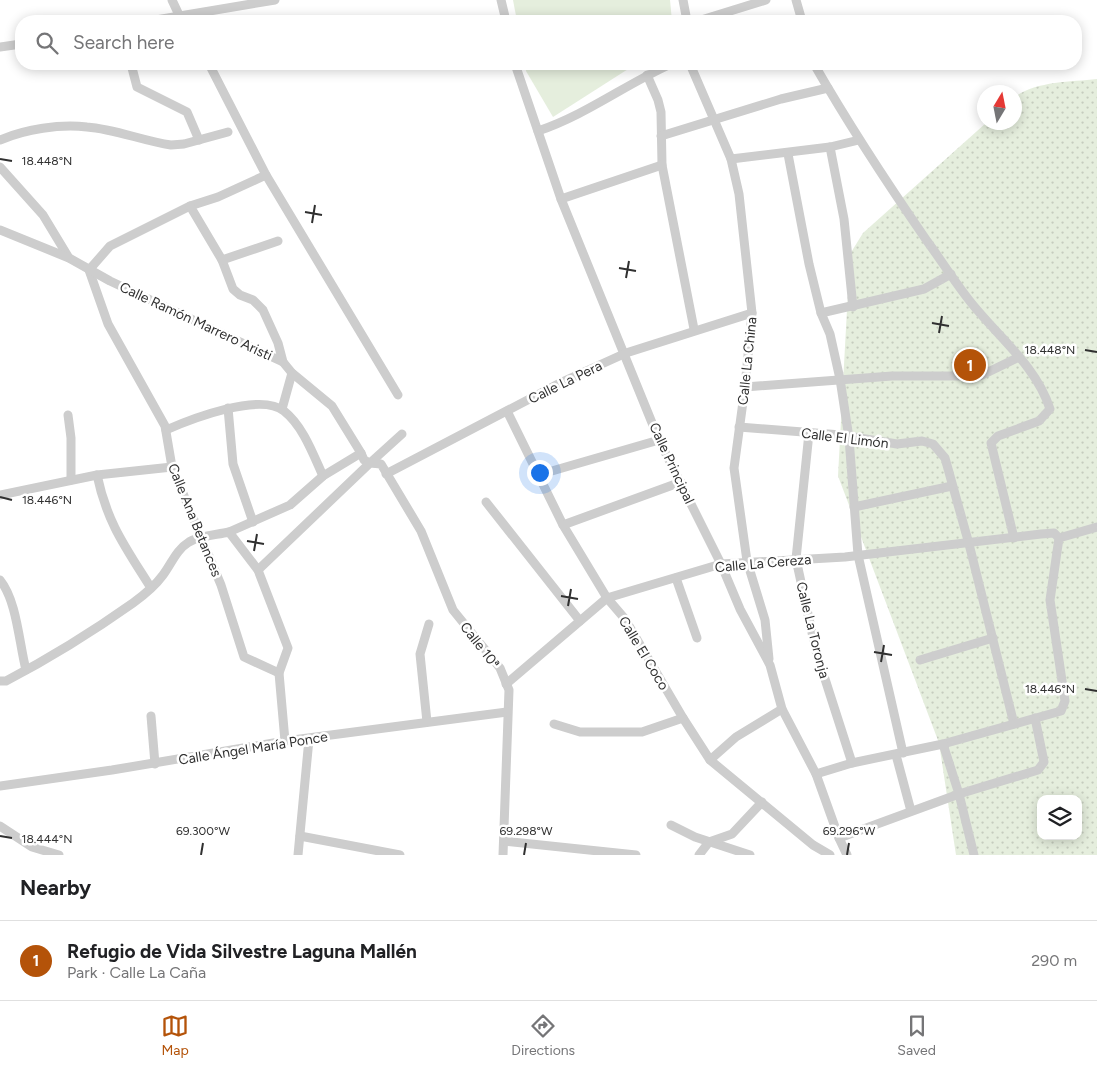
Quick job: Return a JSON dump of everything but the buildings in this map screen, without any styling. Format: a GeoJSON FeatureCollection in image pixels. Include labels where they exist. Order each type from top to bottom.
{"type":"FeatureCollection","features":[{"type":"Feature","properties":{"kind":"street"},"geometry":{"type":"LineString","coordinates":[[172,0],[183,15]]}},
{"type":"Feature","properties":{"kind":"street"},"geometry":{"type":"LineString","coordinates":[[196,15],[276,0]]}},
{"type":"Feature","properties":{"kind":"street"},"geometry":{"type":"LineString","coordinates":[[502,0],[505,15]]}},
{"type":"Feature","properties":{"kind":"street"},"geometry":{"type":"LineString","coordinates":[[683,0],[686,15]]}},
{"type":"Feature","properties":{"kind":"street"},"geometry":{"type":"LineString","coordinates":[[717,15],[764,0]]}},
{"type":"Feature","properties":{"kind":"street"},"geometry":{"type":"LineString","coordinates":[[796,0],[800,15]]}},
{"type":"Feature","properties":{"kind":"street"},"geometry":{"type":"LineString","coordinates":[[0,48],[15,45]]}},
{"type":"Feature","properties":{"kind":"street"},"geometry":{"type":"LineString","coordinates":[[132,70],[136,87],[187,112],[199,140]]}},
{"type":"Feature","properties":{"kind":"street"},"geometry":{"type":"LineString","coordinates":[[212,70],[266,175],[398,395]]}},
{"type":"Feature","properties":{"kind":"street","name":"Calle Principal"},"geometry":{"type":"LineString","coordinates":[[517,70],[561,199],[626,353],[659,440],[721,564],[740,608],[770,665],[782,709],[816,774],[839,838],[848,855]]}},
{"type":"Feature","properties":{"kind":"street"},"geometry":{"type":"LineString","coordinates":[[538,131],[560,124],[658,70]]}},
{"type":"Feature","properties":{"kind":"street","name":"Calle La China"},"geometry":{"type":"LineString","coordinates":[[693,70],[715,118],[731,160],[739,194],[752,313],[746,387],[734,468],[747,561],[765,620],[770,665]]}},
{"type":"Feature","properties":{"kind":"street"},"geometry":{"type":"LineString","coordinates":[[818,70],[859,140],[950,274],[969,300],[1019,357],[1045,395],[1050,409],[1039,422],[998,436],[991,443],[1014,538]]}},
{"type":"Feature","properties":{"kind":"street"},"geometry":{"type":"LineString","coordinates":[[647,75],[661,112],[662,165],[694,329]]}},
{"type":"Feature","properties":{"kind":"street"},"geometry":{"type":"LineString","coordinates":[[660,136],[715,118],[828,88]]}},
{"type":"Feature","properties":{"kind":"street"},"geometry":{"type":"LineString","coordinates":[[0,140],[13,134],[62,126],[89,127],[171,145],[228,132]]}},
{"type":"Feature","properties":{"kind":"street"},"geometry":{"type":"LineString","coordinates":[[731,160],[788,154],[859,140]]}},
{"type":"Feature","properties":{"kind":"street"},"geometry":{"type":"LineString","coordinates":[[830,147],[844,220],[852,307]]}},
{"type":"Feature","properties":{"kind":"street"},"geometry":{"type":"LineString","coordinates":[[788,154],[809,264],[821,313],[830,334],[840,379],[849,438],[858,554],[911,811]]}},
{"type":"Feature","properties":{"kind":"street"},"geometry":{"type":"LineString","coordinates":[[561,199],[662,165]]}},
{"type":"Feature","properties":{"kind":"street"},"geometry":{"type":"LineString","coordinates":[[0,167],[42,215],[70,258]]}},
{"type":"Feature","properties":{"kind":"street"},"geometry":{"type":"LineString","coordinates":[[89,270],[110,246],[190,206],[218,197],[266,175]]}},
{"type":"Feature","properties":{"kind":"street"},"geometry":{"type":"LineString","coordinates":[[190,206],[222,260],[233,289],[240,295],[253,300],[263,310],[278,343],[283,362]]}},
{"type":"Feature","properties":{"kind":"street","name":"Calle Ramón Marrero Aristi"},"geometry":{"type":"LineString","coordinates":[[0,230],[70,258],[89,270],[283,362],[292,373],[332,406],[364,460],[370,463]]}},
{"type":"Feature","properties":{"kind":"street"},"geometry":{"type":"LineString","coordinates":[[222,260],[278,241]]}},
{"type":"Feature","properties":{"kind":"street","name":"Calle Ana Betances"},"geometry":{"type":"LineString","coordinates":[[89,270],[108,324],[166,430],[172,467],[221,585],[244,657],[279,673]]}},
{"type":"Feature","properties":{"kind":"street"},"geometry":{"type":"LineString","coordinates":[[821,313],[924,289],[950,274]]}},
{"type":"Feature","properties":{"kind":"street","name":"Calle La Pera"},"geometry":{"type":"LineString","coordinates":[[386,474],[562,382],[626,353],[694,329],[752,313]]}},
{"type":"Feature","properties":{"kind":"street"},"geometry":{"type":"LineString","coordinates":[[746,387],[892,376],[980,376],[1019,357]]}},
{"type":"Feature","properties":{"kind":"street"},"geometry":{"type":"LineString","coordinates":[[282,409],[292,373]]}},
{"type":"Feature","properties":{"kind":"street"},"geometry":{"type":"LineString","coordinates":[[166,430],[190,419],[228,408],[260,405],[282,409],[292,418],[301,432],[323,476]]}},
{"type":"Feature","properties":{"kind":"street"},"geometry":{"type":"LineString","coordinates":[[228,408],[233,464],[253,522]]}},
{"type":"Feature","properties":{"kind":"street","name":"Calle El Coco"},"geometry":{"type":"LineString","coordinates":[[507,411],[563,526],[607,598],[625,619],[710,760],[813,845],[830,855]]}},
{"type":"Feature","properties":{"kind":"street"},"geometry":{"type":"LineString","coordinates":[[68,415],[71,438],[71,480]]}},
{"type":"Feature","properties":{"kind":"street","name":"Calle El Limón"},"geometry":{"type":"LineString","coordinates":[[739,427],[809,433],[897,444],[913,441],[934,444],[945,458],[970,544],[1014,724]]}},
{"type":"Feature","properties":{"kind":"street","name":"Calle La Toronja"},"geometry":{"type":"LineString","coordinates":[[809,433],[796,559],[816,651],[852,763]]}},
{"type":"Feature","properties":{"kind":"street"},"geometry":{"type":"LineString","coordinates":[[258,570],[402,434]]}},
{"type":"Feature","properties":{"kind":"street"},"geometry":{"type":"LineString","coordinates":[[538,475],[659,440]]}},
{"type":"Feature","properties":{"kind":"street"},"geometry":{"type":"LineString","coordinates":[[0,681],[6,681],[83,637],[151,588],[164,574],[178,551],[189,542],[202,536],[229,532],[290,505],[323,476],[361,453]]}},
{"type":"Feature","properties":{"kind":"street","name":"Calle 10ª"},"geometry":{"type":"LineString","coordinates":[[370,463],[381,464],[421,532],[453,610],[500,668],[509,690],[503,855]]}},
{"type":"Feature","properties":{"kind":"street"},"geometry":{"type":"LineString","coordinates":[[0,495],[97,475],[172,467]]}},
{"type":"Feature","properties":{"kind":"street"},"geometry":{"type":"LineString","coordinates":[[97,475],[103,504],[111,523],[151,588]]}},
{"type":"Feature","properties":{"kind":"street"},"geometry":{"type":"LineString","coordinates":[[563,526],[681,482]]}},
{"type":"Feature","properties":{"kind":"street"},"geometry":{"type":"LineString","coordinates":[[854,507],[952,486]]}},
{"type":"Feature","properties":{"kind":"street"},"geometry":{"type":"LineString","coordinates":[[486,502],[580,621]]}},
{"type":"Feature","properties":{"kind":"street","name":"Calle La Cereza"},"geometry":{"type":"LineString","coordinates":[[506,684],[607,598],[721,564],[858,554],[1014,538],[1056,536],[1097,527]]}},
{"type":"Feature","properties":{"kind":"street"},"geometry":{"type":"LineString","coordinates":[[229,532],[258,570],[288,648],[279,673],[285,742]]}},
{"type":"Feature","properties":{"kind":"street"},"geometry":{"type":"LineString","coordinates":[[816,774],[852,763],[943,744],[1061,711],[1065,701],[1050,600],[1056,536]]}},
{"type":"Feature","properties":{"kind":"street"},"geometry":{"type":"LineString","coordinates":[[676,578],[697,638]]}},
{"type":"Feature","properties":{"kind":"street"},"geometry":{"type":"LineString","coordinates":[[0,580],[8,590],[13,605],[19,644],[26,670]]}},
{"type":"Feature","properties":{"kind":"street"},"geometry":{"type":"LineString","coordinates":[[427,722],[420,654],[429,624]]}},
{"type":"Feature","properties":{"kind":"street"},"geometry":{"type":"LineString","coordinates":[[920,660],[993,638]]}},
{"type":"Feature","properties":{"kind":"street"},"geometry":{"type":"LineString","coordinates":[[710,760],[736,737],[782,709]]}},
{"type":"Feature","properties":{"kind":"street","name":"Calle Ángel María Ponce"},"geometry":{"type":"LineString","coordinates":[[0,786],[155,764],[285,742],[507,712]]}},
{"type":"Feature","properties":{"kind":"street"},"geometry":{"type":"LineString","coordinates":[[151,716],[155,764]]}},
{"type":"Feature","properties":{"kind":"street"},"geometry":{"type":"LineString","coordinates":[[554,724],[580,732],[642,732],[683,718]]}},
{"type":"Feature","properties":{"kind":"street"},"geometry":{"type":"LineString","coordinates":[[839,838],[959,794],[1038,770],[1044,762],[1034,718]]}},
{"type":"Feature","properties":{"kind":"street"},"geometry":{"type":"LineString","coordinates":[[298,855],[309,739]]}},
{"type":"Feature","properties":{"kind":"street"},"geometry":{"type":"LineString","coordinates":[[943,744],[959,794],[974,855]]}},
{"type":"Feature","properties":{"kind":"street"},"geometry":{"type":"LineString","coordinates":[[699,855],[709,842],[732,834],[762,802]]}},
{"type":"Feature","properties":{"kind":"street"},"geometry":{"type":"LineString","coordinates":[[671,825],[709,842],[750,855]]}},
{"type":"Feature","properties":{"kind":"street"},"geometry":{"type":"LineString","coordinates":[[0,826],[32,851],[59,855]]}},
{"type":"Feature","properties":{"kind":"street"},"geometry":{"type":"LineString","coordinates":[[300,836],[400,855]]}},
{"type":"Feature","properties":{"kind":"street"},"geometry":{"type":"LineString","coordinates":[[504,841],[636,855]]}},
{"type":"Feature","properties":{"kind":"green space"},"geometry":{"type":"Polygon","coordinates":[[[513,0],[670,0],[671,15],[516,15],[513,0]]]}},
{"type":"Feature","properties":{"kind":"green space"},"geometry":{"type":"Polygon","coordinates":[[[526,70],[627,70],[553,117],[526,70]]]}},
{"type":"Feature","properties":{"kind":"green space"},"geometry":{"type":"Polygon","coordinates":[[[1097,79],[1097,855],[956,855],[939,743],[838,476],[850,254],[863,233],[978,130],[1022,130],[1022,93],[1043,85],[1097,79]]]}},
{"type":"Feature","properties":{"kind":"place","name":"Refugio de Vida Silvestre Laguna Mallén"},"geometry":{"type":"Point","coordinates":[970,365]}}]}
